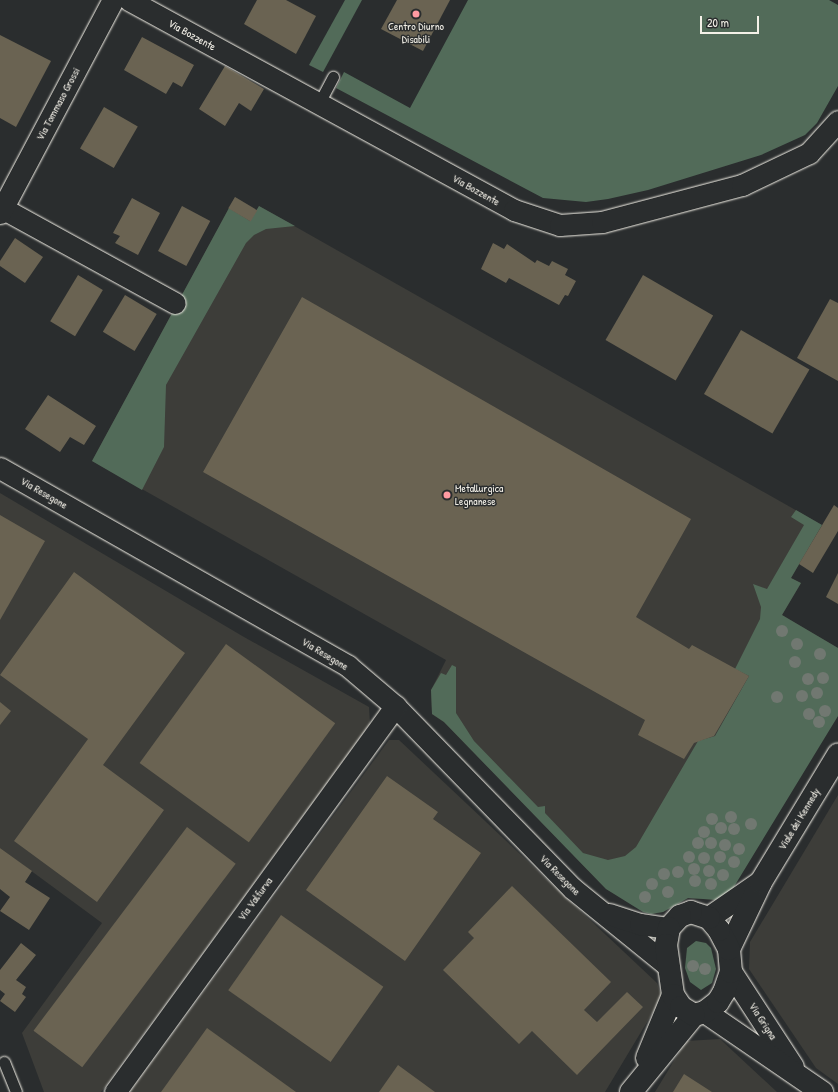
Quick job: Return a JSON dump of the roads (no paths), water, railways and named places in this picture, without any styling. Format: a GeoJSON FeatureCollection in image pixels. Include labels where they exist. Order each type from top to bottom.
{"type":"FeatureCollection","features":[{"type":"Feature","properties":{"kind":"street","name":"Via Tommaso Grossi"},"geometry":{"type":"LineString","coordinates":[[113,0],[1,211],[176,303]]}},
{"type":"Feature","properties":{"kind":"street","name":"Via Bozzente"},"geometry":{"type":"LineString","coordinates":[[129,0],[318,105],[514,210],[560,225],[602,222],[742,185],[809,153],[838,122]]}},
{"type":"Feature","properties":{"kind":"street","name":"Via Resegone"},"geometry":{"type":"LineString","coordinates":[[0,468],[348,666],[395,706],[597,910],[668,966]]}},
{"type":"Feature","properties":{"kind":"street","name":"Via Valfurva"},"geometry":{"type":"LineString","coordinates":[[115,1092],[395,706]]}},
{"type":"Feature","properties":{"kind":"street","name":"Viale dei Kennedy"},"geometry":{"type":"LineString","coordinates":[[729,950],[761,882],[838,755]]}},
{"type":"Feature","properties":{"kind":"street","name":"Viale dei Kennedy"},"geometry":{"type":"LineString","coordinates":[[709,918],[761,882]]}},
{"type":"Feature","properties":{"kind":"street","name":"Via Resegone"},"geometry":{"type":"LineString","coordinates":[[597,910],[640,924],[669,928]]}},
{"type":"Feature","properties":{"kind":"street"},"geometry":{"type":"LineString","coordinates":[[633,1088],[700,1013],[718,1002],[731,972],[729,950],[720,930],[709,918],[691,912],[680,916],[669,928],[666,945],[673,995],[681,1007],[700,1013]]}},
{"type":"Feature","properties":{"kind":"street","name":"Via Grigna"},"geometry":{"type":"LineString","coordinates":[[731,972],[796,1071]]}},
{"type":"Feature","properties":{"kind":"street"},"geometry":{"type":"LineString","coordinates":[[633,1088],[673,995]]}},
{"type":"Feature","properties":{"kind":"street","name":"Via Grigna"},"geometry":{"type":"LineString","coordinates":[[700,1013],[796,1071],[822,1092]]}},
{"type":"Feature","properties":{"kind":"lane"},"geometry":{"type":"LineString","coordinates":[[318,105],[333,77]]}},
{"type":"Feature","properties":{"kind":"lane"},"geometry":{"type":"LineString","coordinates":[[4,1062],[16,1092]]}},
{"type":"Feature","properties":{"kind":"place","name":"Centro Diurno Disabili"},"geometry":{"type":"Point","coordinates":[416,14]}},
{"type":"Feature","properties":{"kind":"place","name":"Metallurgica Legnanese"},"geometry":{"type":"Point","coordinates":[447,495]}}]}
